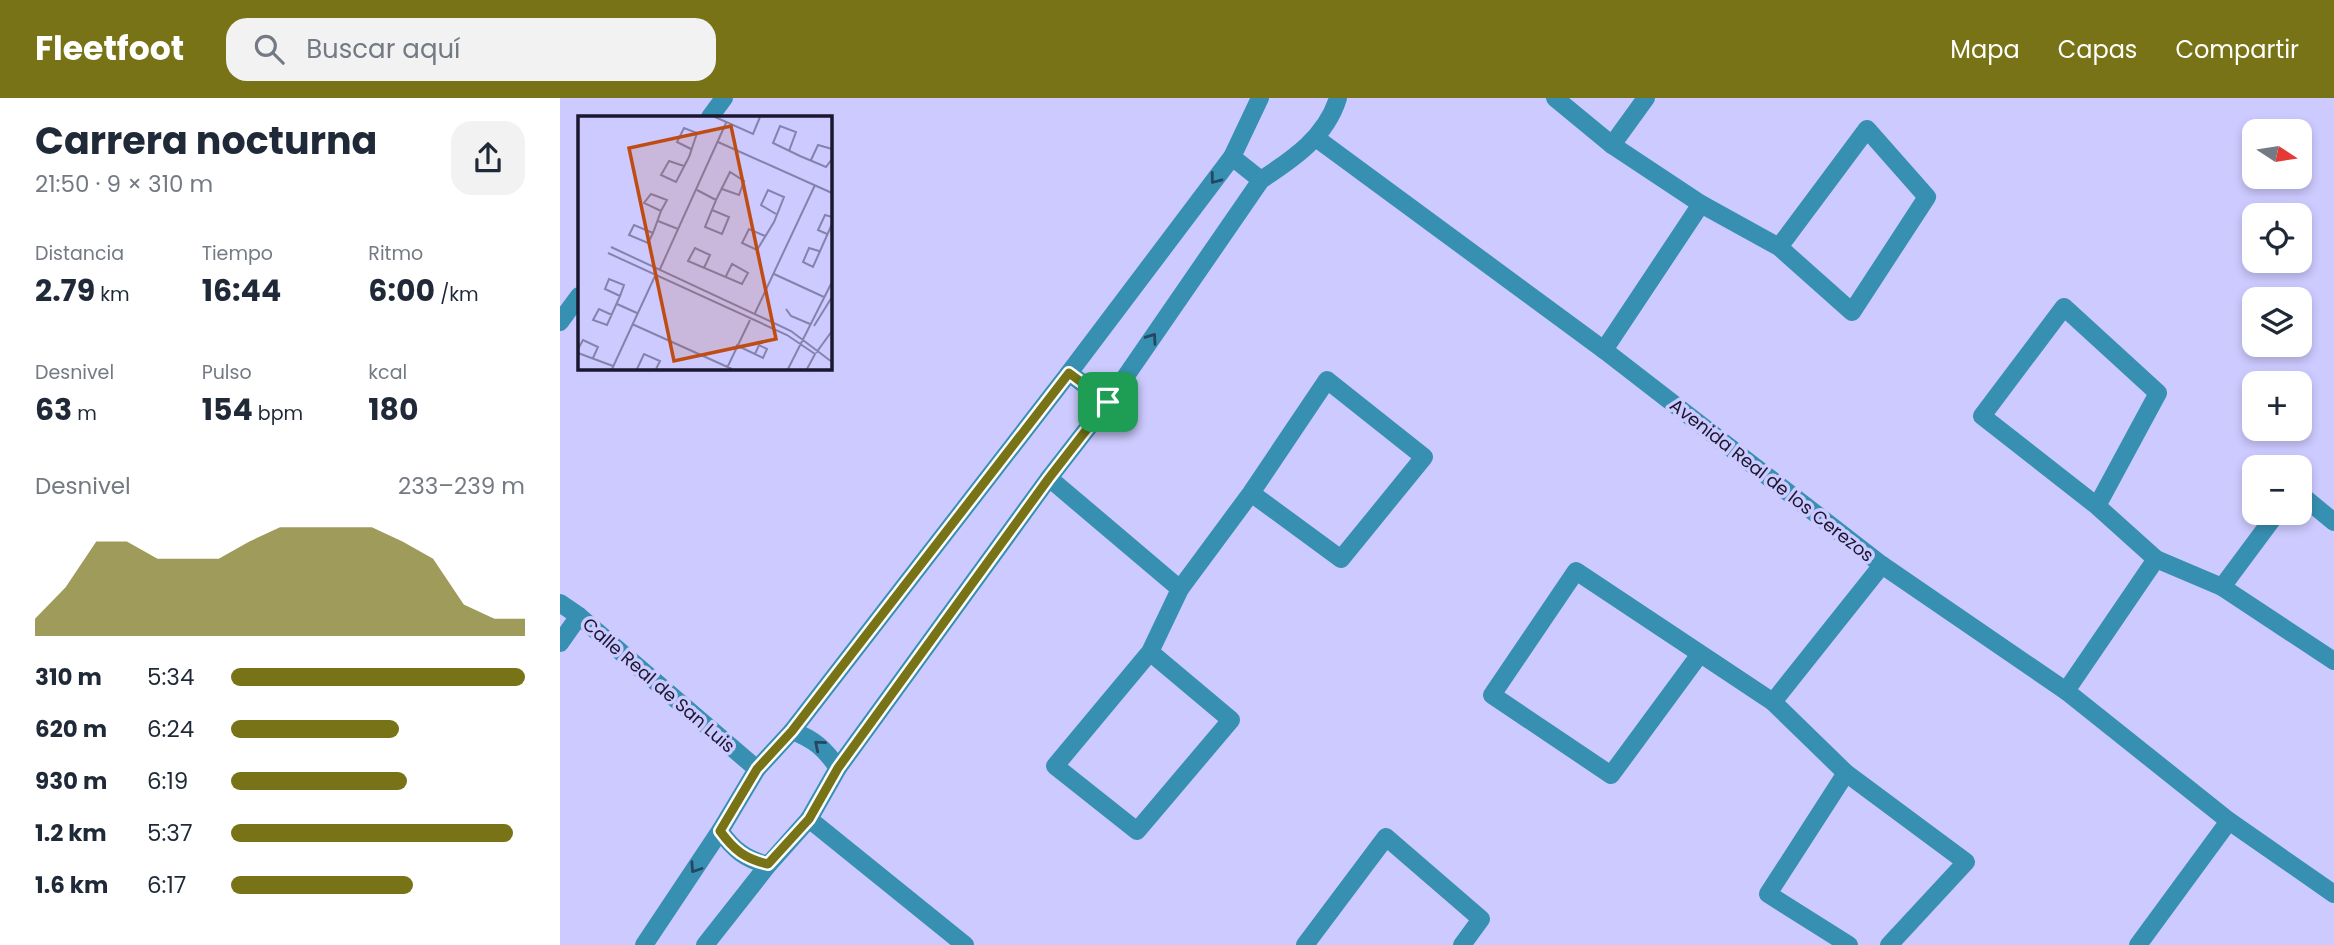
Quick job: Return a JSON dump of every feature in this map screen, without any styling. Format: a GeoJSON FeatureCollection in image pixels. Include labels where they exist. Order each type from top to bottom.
{"type":"FeatureCollection","features":[{"type":"Feature","properties":{"kind":"street"},"geometry":{"type":"LineString","coordinates":[[711,116],[724,98]]}},
{"type":"Feature","properties":{"kind":"street"},"geometry":{"type":"LineString","coordinates":[[644,945],[720,831],[757,769],[792,731],[1232,157],[1259,98]]}},
{"type":"Feature","properties":{"kind":"street"},"geometry":{"type":"LineString","coordinates":[[705,945],[768,864],[809,819],[838,768],[1049,478],[1108,402],[1261,180],[1293,159],[1315,138],[1334,110],[1338,98]]}},
{"type":"Feature","properties":{"kind":"street"},"geometry":{"type":"LineString","coordinates":[[1555,98],[1612,145],[1701,204],[1779,247],[1852,312],[1927,197],[1867,129],[1779,247]]}},
{"type":"Feature","properties":{"kind":"street"},"geometry":{"type":"LineString","coordinates":[[1612,145],[1646,98]]}},
{"type":"Feature","properties":{"kind":"street","name":"Avenida Real de los Cerezos"},"geometry":{"type":"LineString","coordinates":[[1315,138],[1604,350],[1882,565],[2066,691],[2230,821],[2334,894]]}},
{"type":"Feature","properties":{"kind":"street"},"geometry":{"type":"LineString","coordinates":[[1232,157],[1261,180]]}},
{"type":"Feature","properties":{"kind":"street"},"geometry":{"type":"LineString","coordinates":[[1604,350],[1701,204]]}},
{"type":"Feature","properties":{"kind":"street"},"geometry":{"type":"LineString","coordinates":[[560,322],[578,297]]}},
{"type":"Feature","properties":{"kind":"street"},"geometry":{"type":"LineString","coordinates":[[2097,506],[2158,393],[2064,307],[1982,416],[2097,506],[2156,558],[2222,587],[2334,662]]}},
{"type":"Feature","properties":{"kind":"street"},"geometry":{"type":"LineString","coordinates":[[1069,373],[1108,402]]}},
{"type":"Feature","properties":{"kind":"street"},"geometry":{"type":"LineString","coordinates":[[1150,652],[1231,720],[1137,831],[1055,766],[1150,652],[1181,589],[1251,493],[1327,380],[1424,457],[1341,559],[1251,493]]}},
{"type":"Feature","properties":{"kind":"street"},"geometry":{"type":"LineString","coordinates":[[1049,478],[1181,589]]}},
{"type":"Feature","properties":{"kind":"street"},"geometry":{"type":"LineString","coordinates":[[2312,504],[2334,522]]}},
{"type":"Feature","properties":{"kind":"street"},"geometry":{"type":"LineString","coordinates":[[2222,587],[2268,525]]}},
{"type":"Feature","properties":{"kind":"street"},"geometry":{"type":"LineString","coordinates":[[2066,691],[2156,558]]}},
{"type":"Feature","properties":{"kind":"street"},"geometry":{"type":"LineString","coordinates":[[1773,702],[1882,565]]}},
{"type":"Feature","properties":{"kind":"street"},"geometry":{"type":"LineString","coordinates":[[1700,654],[1611,775],[1492,695],[1576,571],[1773,702],[1846,773],[1966,862],[1889,945]]}},
{"type":"Feature","properties":{"kind":"street","name":"Calle Real de San Luis"},"geometry":{"type":"LineString","coordinates":[[560,603],[579,616],[757,769]]}},
{"type":"Feature","properties":{"kind":"street"},"geometry":{"type":"LineString","coordinates":[[560,643],[579,616]]}},
{"type":"Feature","properties":{"kind":"street"},"geometry":{"type":"LineString","coordinates":[[792,731],[811,738],[827,751],[838,768]]}},
{"type":"Feature","properties":{"kind":"street"},"geometry":{"type":"LineString","coordinates":[[1846,773],[1768,894],[1849,945]]}},
{"type":"Feature","properties":{"kind":"street"},"geometry":{"type":"LineString","coordinates":[[809,819],[965,945]]}},
{"type":"Feature","properties":{"kind":"street"},"geometry":{"type":"LineString","coordinates":[[2138,945],[2230,821]]}},
{"type":"Feature","properties":{"kind":"street"},"geometry":{"type":"LineString","coordinates":[[720,831],[732,848],[749,859],[768,864]]}},
{"type":"Feature","properties":{"kind":"street"},"geometry":{"type":"LineString","coordinates":[[1305,945],[1386,836],[1481,919],[1462,945]]}},
{"type":"Feature","properties":{"kind":"route"},"geometry":{"type":"LineString","coordinates":[[1069,373],[1108,402],[1049,478],[838,768],[809,819],[768,864],[749,859],[732,848],[720,831],[757,769],[792,731],[1069,373]]}}]}
